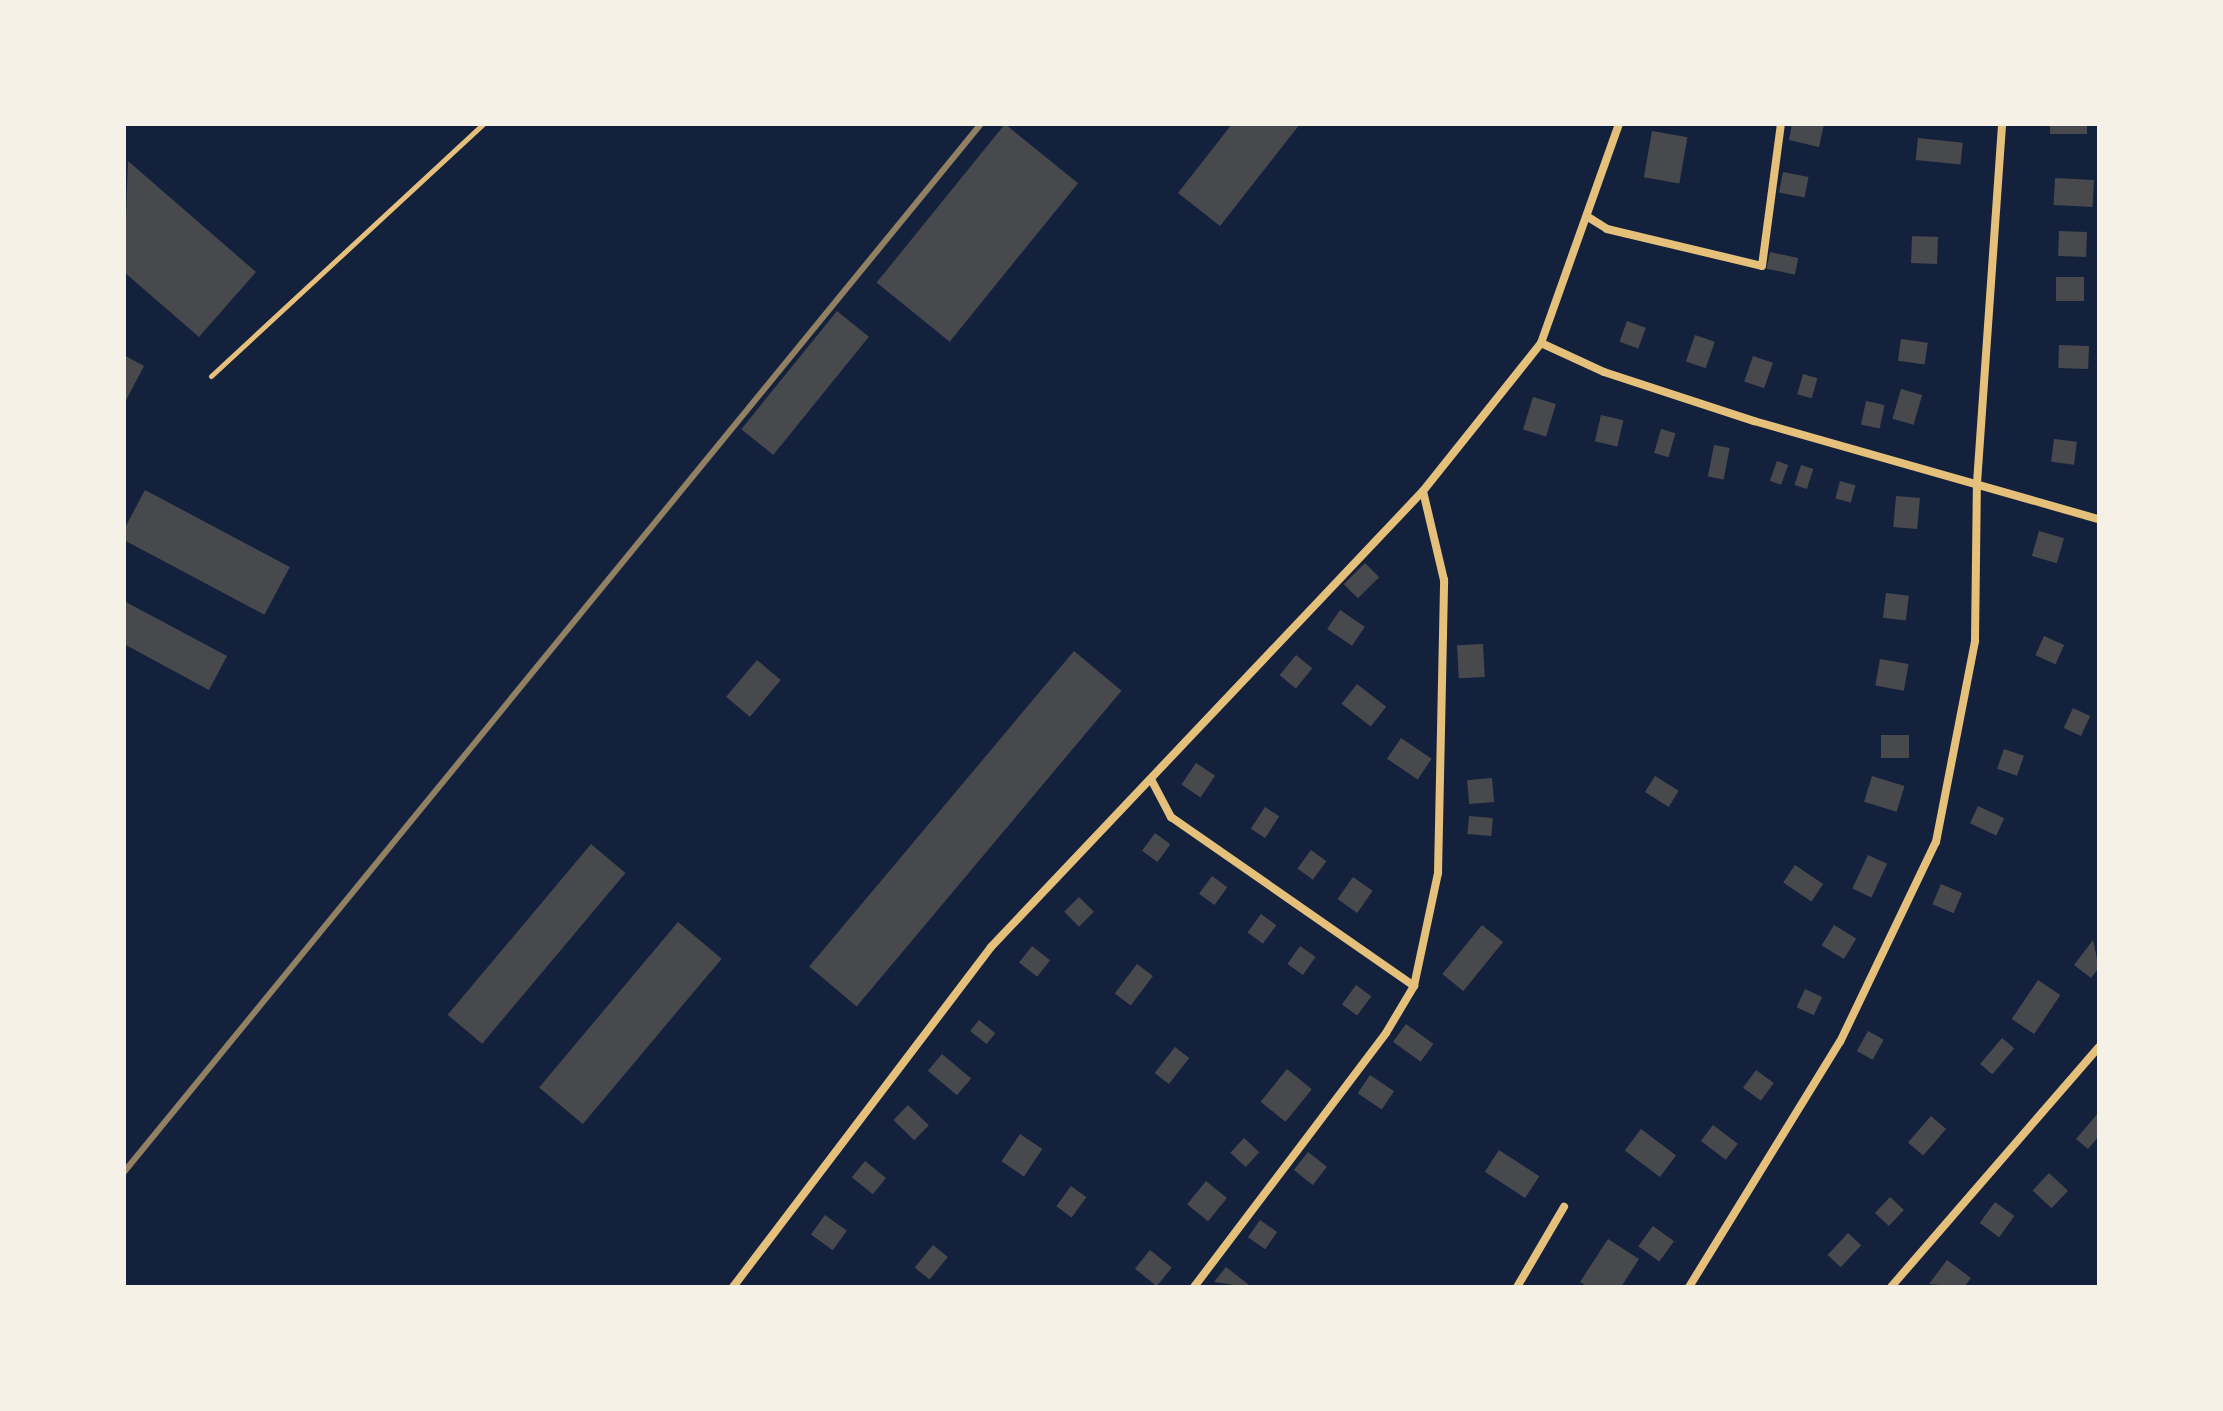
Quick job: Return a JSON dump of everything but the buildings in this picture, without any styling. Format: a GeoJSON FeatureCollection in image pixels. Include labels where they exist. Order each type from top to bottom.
{"type":"FeatureCollection","features":[{"type":"Feature","properties":{"kind":"street"},"geometry":{"type":"LineString","coordinates":[[733,1287],[991,947],[1152,781],[1423,491],[1541,343],[1619,124]]}},
{"type":"Feature","properties":{"kind":"street"},"geometry":{"type":"LineString","coordinates":[[1588,217],[1607,229],[1762,266],[1781,124]]}},
{"type":"Feature","properties":{"kind":"street"},"geometry":{"type":"LineString","coordinates":[[1689,1287],[1840,1042],[1936,842],[1975,641],[1977,483],[2002,124]]}},
{"type":"Feature","properties":{"kind":"street"},"geometry":{"type":"LineString","coordinates":[[1541,343],[1604,372],[1754,421],[2099,519]]}},
{"type":"Feature","properties":{"kind":"street"},"geometry":{"type":"LineString","coordinates":[[1194,1287],[1414,986],[1438,873],[1443,595],[1423,491]]}},
{"type":"Feature","properties":{"kind":"street"},"geometry":{"type":"LineString","coordinates":[[1152,781],[1171,817],[1414,986]]}},
{"type":"Feature","properties":{"kind":"street"},"geometry":{"type":"LineString","coordinates":[[1891,1287],[2099,1047]]}},
{"type":"Feature","properties":{"kind":"street"},"geometry":{"type":"LineString","coordinates":[[1517,1287],[1564,1207]]}},
{"type":"Feature","properties":{"kind":"lane"},"geometry":{"type":"LineString","coordinates":[[211,376],[483,124]]}},
{"type":"Feature","properties":{"kind":"railway"},"geometry":{"type":"LineString","coordinates":[[124,1172],[981,124]]}}]}
